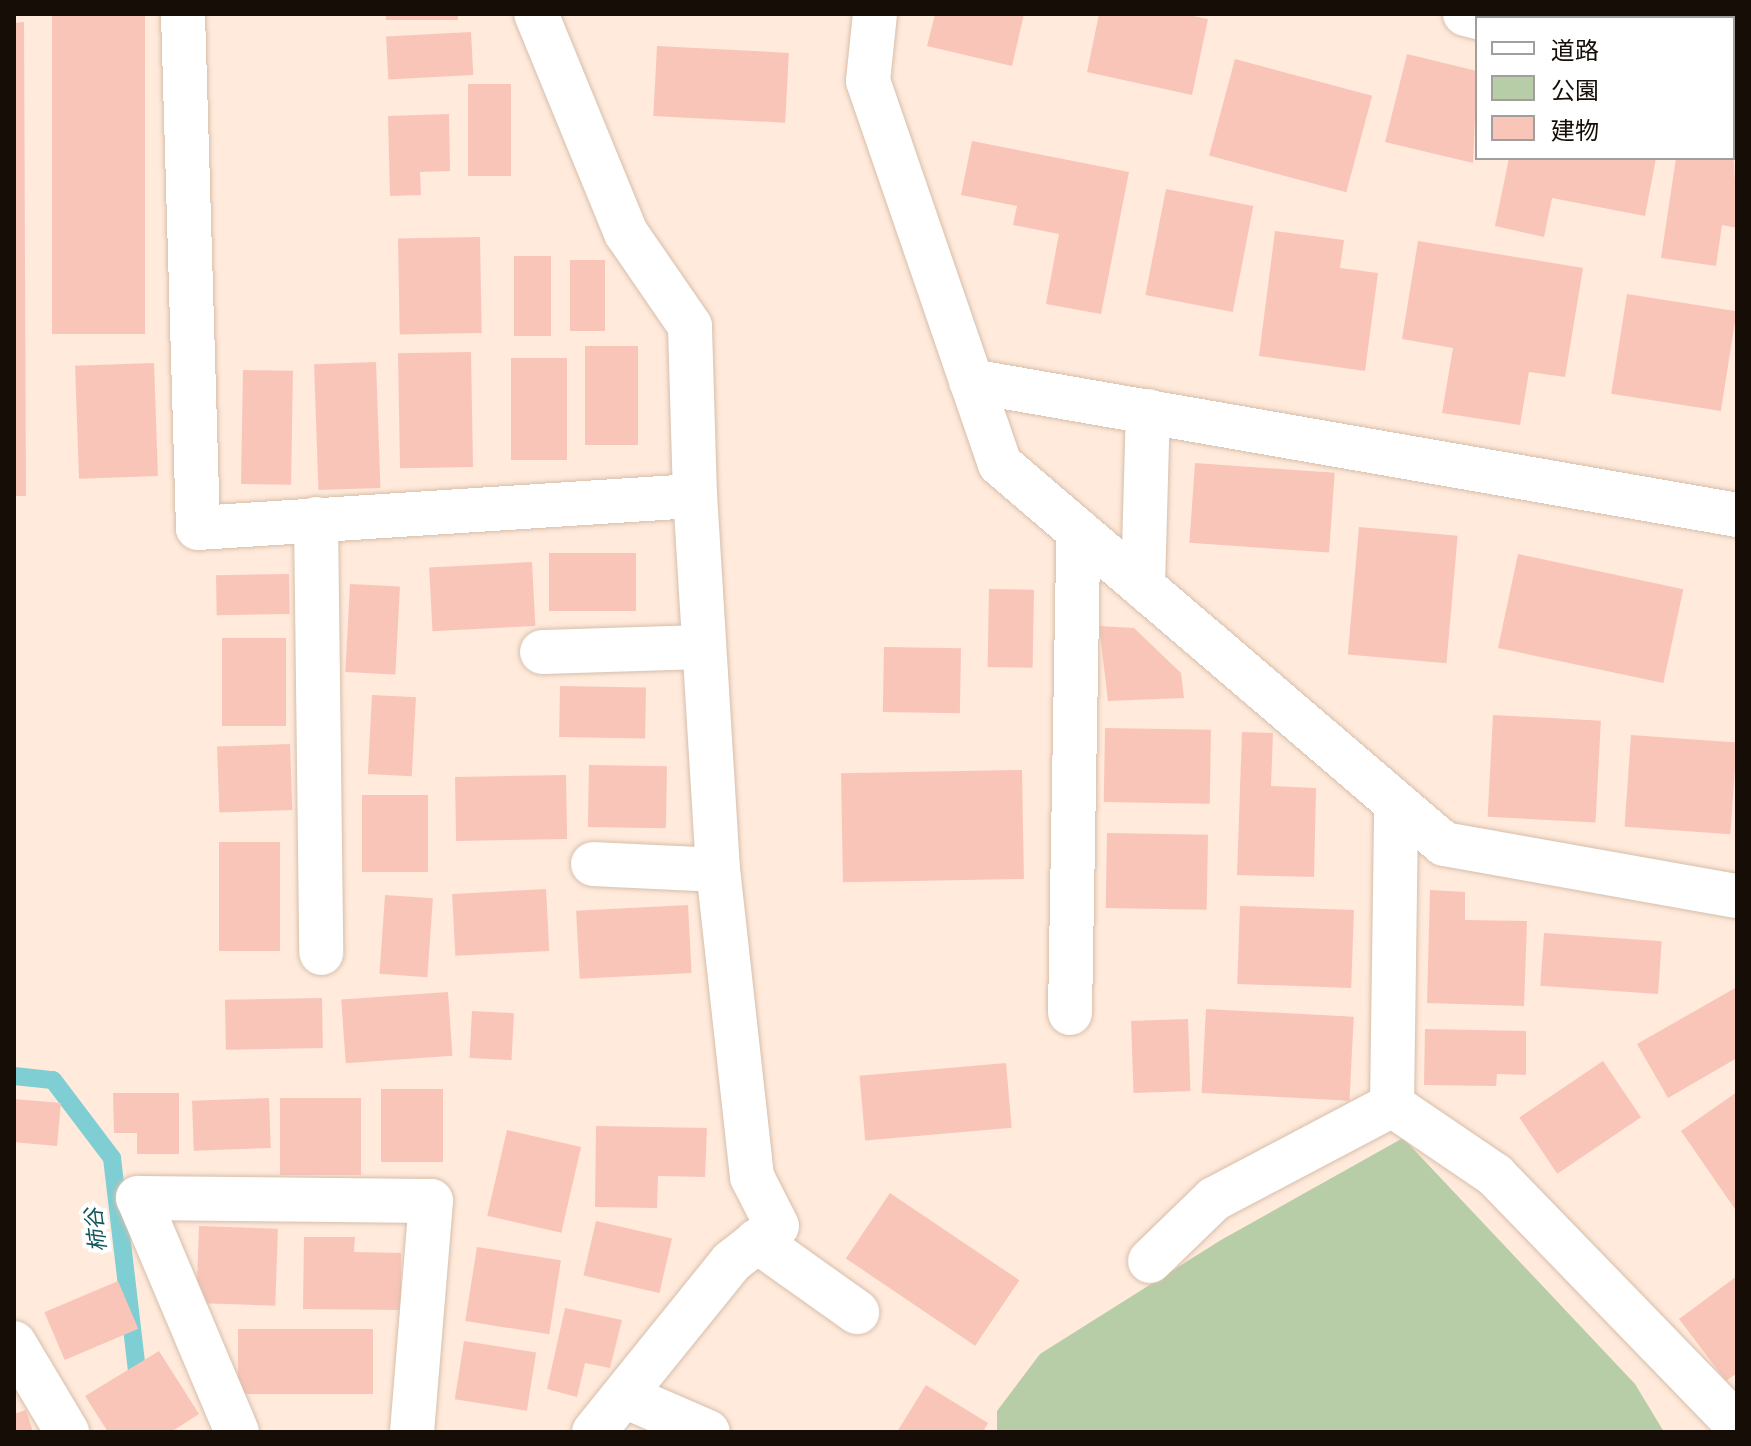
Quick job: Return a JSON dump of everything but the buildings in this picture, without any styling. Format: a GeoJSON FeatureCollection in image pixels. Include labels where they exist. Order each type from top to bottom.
{"type":"FeatureCollection","features":[{"type":"Feature","properties":{"kind":"street"},"geometry":{"type":"LineString","coordinates":[[183,14],[198,528],[695,496]]}},
{"type":"Feature","properties":{"kind":"street"},"geometry":{"type":"LineString","coordinates":[[536,14],[626,233],[690,326],[695,496],[718,870],[752,1177],[777,1226],[731,1262],[627,1397],[594,1432]]}},
{"type":"Feature","properties":{"kind":"street"},"geometry":{"type":"LineString","coordinates":[[875,14],[868,81],[1000,464],[1444,844],[1737,896]]}},
{"type":"Feature","properties":{"kind":"street"},"geometry":{"type":"LineString","coordinates":[[971,381],[1737,515]]}},
{"type":"Feature","properties":{"kind":"street"},"geometry":{"type":"LineString","coordinates":[[1143,586],[1148,411]]}},
{"type":"Feature","properties":{"kind":"street"},"geometry":{"type":"LineString","coordinates":[[316,519],[321,953]]}},
{"type":"Feature","properties":{"kind":"street"},"geometry":{"type":"LineString","coordinates":[[1070,1013],[1078,531]]}},
{"type":"Feature","properties":{"kind":"street"},"geometry":{"type":"LineString","coordinates":[[542,652],[704,647]]}},
{"type":"Feature","properties":{"kind":"street"},"geometry":{"type":"LineString","coordinates":[[1392,1105],[1396,804]]}},
{"type":"Feature","properties":{"kind":"street"},"geometry":{"type":"LineString","coordinates":[[593,864],[718,870]]}},
{"type":"Feature","properties":{"kind":"street"},"geometry":{"type":"LineString","coordinates":[[1150,1261],[1214,1199],[1392,1105]]}},
{"type":"Feature","properties":{"kind":"street"},"geometry":{"type":"LineString","coordinates":[[1392,1105],[1495,1175],[1737,1425]]}},
{"type":"Feature","properties":{"kind":"street"},"geometry":{"type":"LineString","coordinates":[[237,1432],[138,1198],[431,1201],[412,1432]]}},
{"type":"Feature","properties":{"kind":"street"},"geometry":{"type":"LineString","coordinates":[[757,1241],[857,1312]]}},
{"type":"Feature","properties":{"kind":"street"},"geometry":{"type":"LineString","coordinates":[[20,1366],[67,1432]]}},
{"type":"Feature","properties":{"kind":"street"},"geometry":{"type":"LineString","coordinates":[[627,1397],[708,1432]]}},
{"type":"Feature","properties":{"kind":"green space"},"geometry":{"type":"Polygon","coordinates":[[[1403,1138],[1635,1384],[1664,1432],[997,1432],[997,1411],[1040,1354],[1221,1240],[1403,1138]]]}},
{"type":"Feature","properties":{"kind":"waterway","name":"柿谷"},"geometry":{"type":"LineString","coordinates":[[14,1076],[53,1080],[112,1158],[144,1432]]}}]}
